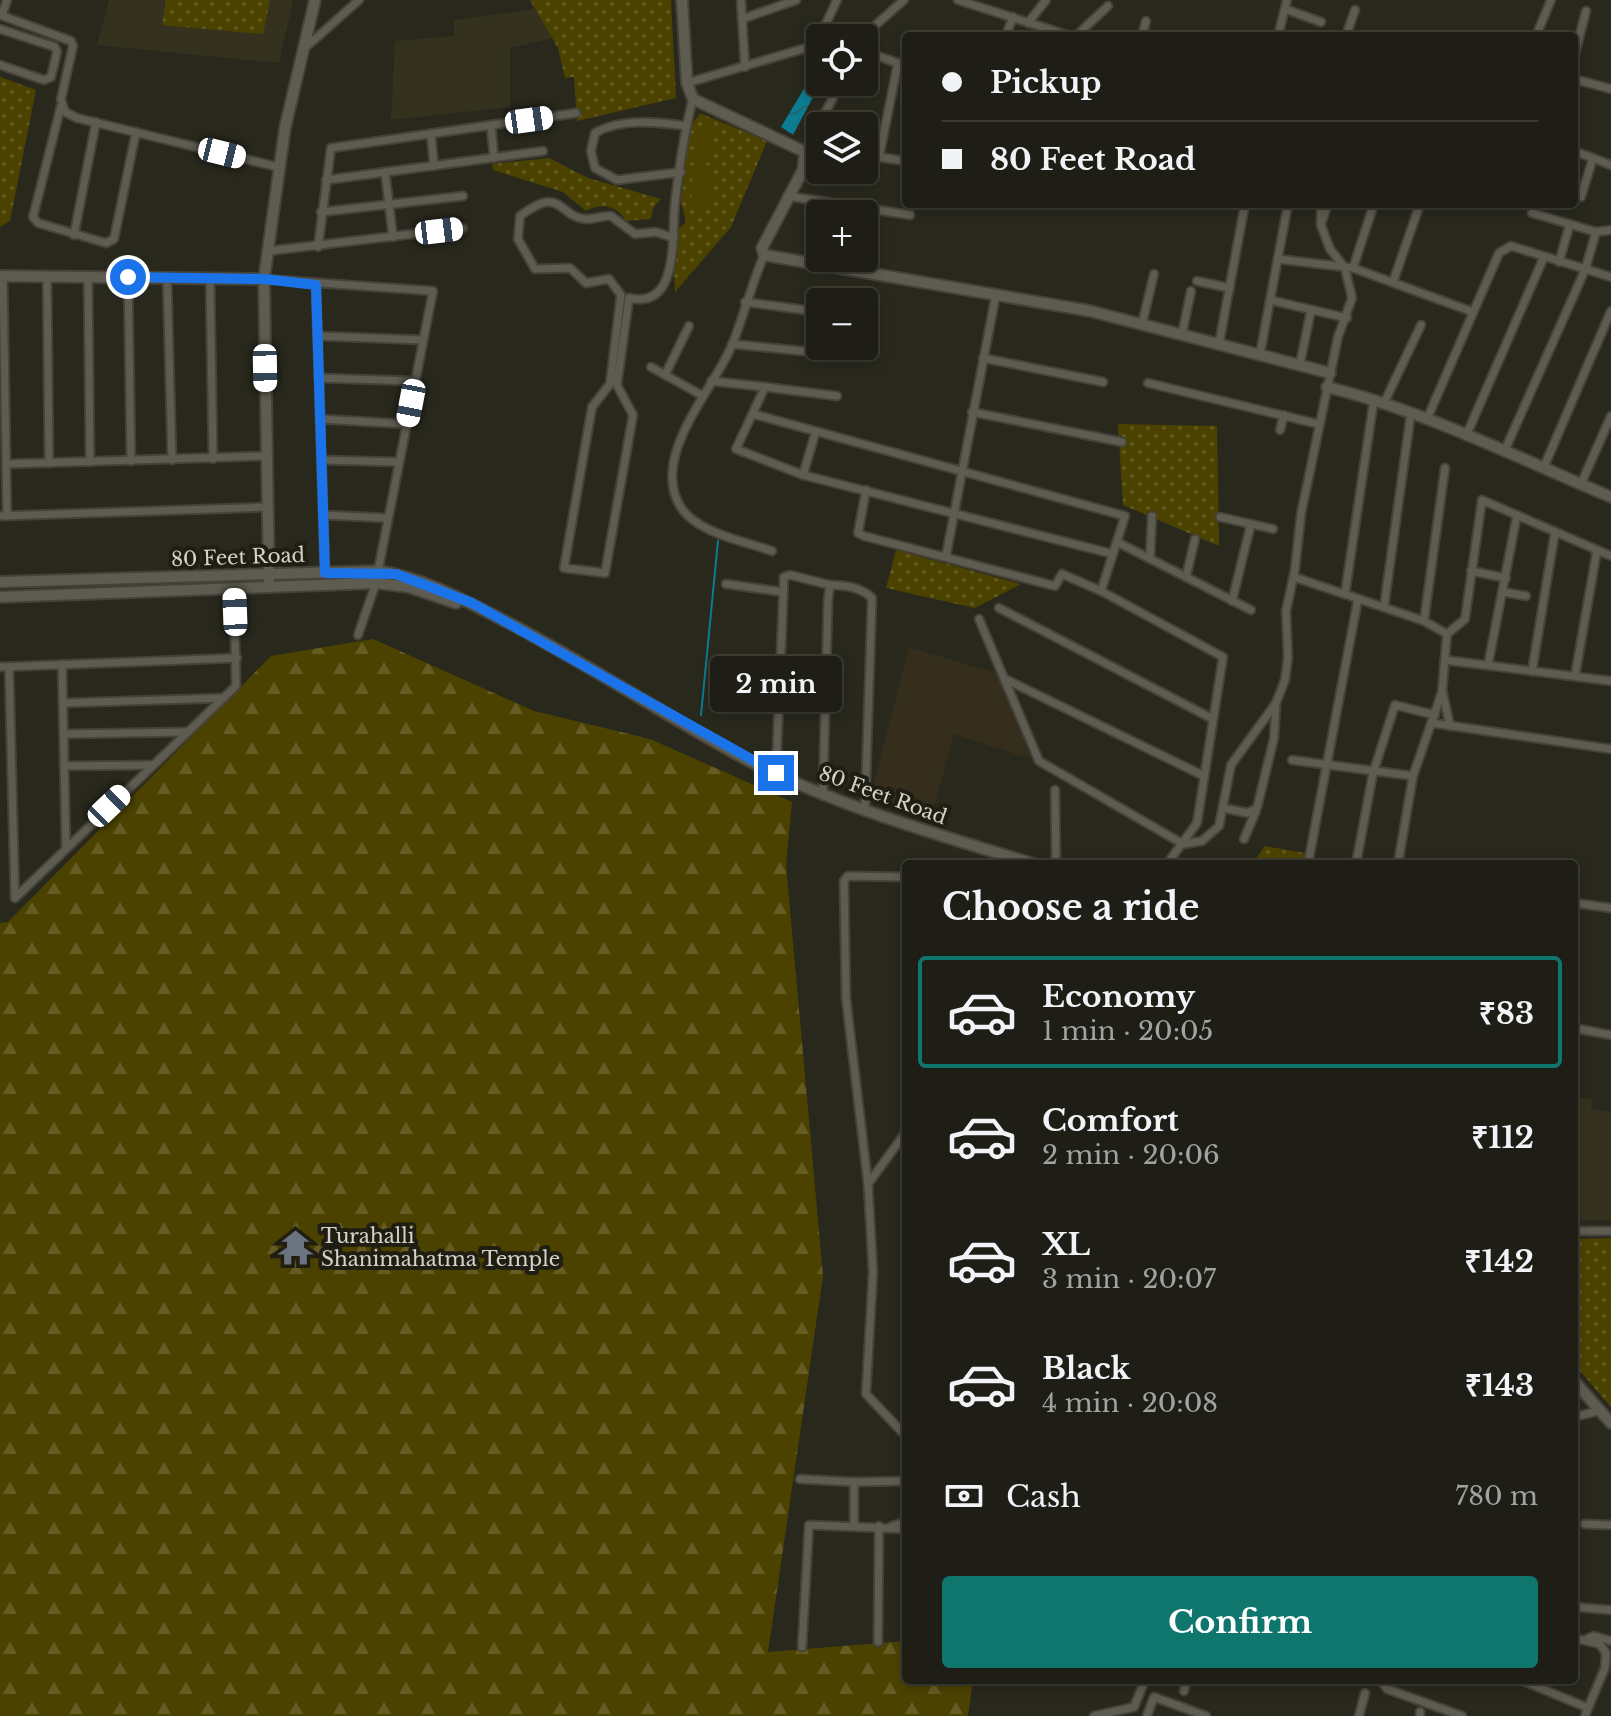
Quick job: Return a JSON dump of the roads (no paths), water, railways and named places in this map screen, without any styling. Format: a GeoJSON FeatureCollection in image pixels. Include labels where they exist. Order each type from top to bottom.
{"type":"FeatureCollection","features":[{"type":"Feature","properties":{"kind":"main road"},"geometry":{"type":"LineString","coordinates":[[269,588],[264,279],[278,167],[315,0]]}},
{"type":"Feature","properties":{"kind":"main road"},"geometry":{"type":"LineString","coordinates":[[682,0],[687,83],[693,99],[806,149]]}},
{"type":"Feature","properties":{"kind":"main road"},"geometry":{"type":"LineString","coordinates":[[806,158],[803,170],[762,248],[764,255],[996,294],[1142,324],[1330,373]]}},
{"type":"Feature","properties":{"kind":"main road"},"geometry":{"type":"LineString","coordinates":[[2,276],[264,279]]}},
{"type":"Feature","properties":{"kind":"main road"},"geometry":{"type":"LineString","coordinates":[[1327,387],[1379,401],[1427,419],[1611,497]]}},
{"type":"Feature","properties":{"kind":"main road","name":"80 Feet Road"},"geometry":{"type":"LineString","coordinates":[[0,582],[325,573],[377,577],[421,590],[510,627],[776,773],[1022,860]]}},
{"type":"Feature","properties":{"kind":"main road","name":"80 Feet Road"},"geometry":{"type":"LineString","coordinates":[[0,597],[269,588],[377,577]]}},
{"type":"Feature","properties":{"kind":"main road","name":"80 Feet Road"},"geometry":{"type":"LineString","coordinates":[[510,627],[766,776],[932,839],[1000,860]]}},
{"type":"Feature","properties":{"kind":"main road"},"geometry":{"type":"LineString","coordinates":[[1578,1386],[1611,1423]]}},
{"type":"Feature","properties":{"kind":"main road"},"geometry":{"type":"LineString","coordinates":[[1578,1394],[1611,1431]]}},
{"type":"Feature","properties":{"kind":"street"},"geometry":{"type":"LineString","coordinates":[[7,0],[1,15],[71,41],[73,46],[33,217],[38,223],[106,243],[114,239],[136,132]]}},
{"type":"Feature","properties":{"kind":"street"},"geometry":{"type":"LineString","coordinates":[[304,49],[359,0]]}},
{"type":"Feature","properties":{"kind":"street"},"geometry":{"type":"LineString","coordinates":[[741,0],[745,67]]}},
{"type":"Feature","properties":{"kind":"street"},"geometry":{"type":"LineString","coordinates":[[742,19],[796,0]]}},
{"type":"Feature","properties":{"kind":"street"},"geometry":{"type":"LineString","coordinates":[[687,83],[816,45],[837,0]]}},
{"type":"Feature","properties":{"kind":"street"},"geometry":{"type":"LineString","coordinates":[[877,24],[904,0]]}},
{"type":"Feature","properties":{"kind":"street"},"geometry":{"type":"LineString","coordinates":[[958,0],[1059,32]]}},
{"type":"Feature","properties":{"kind":"street"},"geometry":{"type":"LineString","coordinates":[[978,6],[985,0]]}},
{"type":"Feature","properties":{"kind":"street"},"geometry":{"type":"LineString","coordinates":[[1276,0],[1321,22]]}},
{"type":"Feature","properties":{"kind":"street"},"geometry":{"type":"LineString","coordinates":[[1538,32],[1551,0]]}},
{"type":"Feature","properties":{"kind":"street"},"geometry":{"type":"LineString","coordinates":[[1028,23],[1046,1]]}},
{"type":"Feature","properties":{"kind":"street"},"geometry":{"type":"LineString","coordinates":[[1279,32],[1286,4]]}},
{"type":"Feature","properties":{"kind":"street"},"geometry":{"type":"LineString","coordinates":[[1078,32],[1108,6]]}},
{"type":"Feature","properties":{"kind":"street"},"geometry":{"type":"LineString","coordinates":[[1347,32],[1355,10]]}},
{"type":"Feature","properties":{"kind":"street"},"geometry":{"type":"LineString","coordinates":[[1578,42],[1586,11]]}},
{"type":"Feature","properties":{"kind":"street"},"geometry":{"type":"LineString","coordinates":[[1007,32],[1013,17]]}},
{"type":"Feature","properties":{"kind":"street"},"geometry":{"type":"LineString","coordinates":[[1143,32],[1146,21]]}},
{"type":"Feature","properties":{"kind":"street"},"geometry":{"type":"LineString","coordinates":[[0,29],[55,47],[57,52],[51,77],[44,80],[0,65]]}},
{"type":"Feature","properties":{"kind":"street"},"geometry":{"type":"LineString","coordinates":[[878,56],[902,64],[879,157],[902,160]]}},
{"type":"Feature","properties":{"kind":"street"},"geometry":{"type":"LineString","coordinates":[[1578,80],[1610,88],[1611,78]]}},
{"type":"Feature","properties":{"kind":"street"},"geometry":{"type":"LineString","coordinates":[[616,363],[617,385],[633,415],[603,575],[562,565],[592,407],[610,384],[624,310],[629,298],[641,301],[653,296],[670,272],[674,203],[693,99]]}},
{"type":"Feature","properties":{"kind":"street"},"geometry":{"type":"LineString","coordinates":[[61,106],[77,118],[278,167]]}},
{"type":"Feature","properties":{"kind":"street"},"geometry":{"type":"LineString","coordinates":[[318,247],[331,148],[576,113]]}},
{"type":"Feature","properties":{"kind":"street"},"geometry":{"type":"LineString","coordinates":[[74,235],[96,122]]}},
{"type":"Feature","properties":{"kind":"street"},"geometry":{"type":"LineString","coordinates":[[681,172],[617,180],[595,168],[591,151],[595,133],[611,127],[647,123],[686,126]]}},
{"type":"Feature","properties":{"kind":"street"},"geometry":{"type":"LineString","coordinates":[[491,125],[494,158]]}},
{"type":"Feature","properties":{"kind":"street"},"geometry":{"type":"LineString","coordinates":[[431,134],[434,166]]}},
{"type":"Feature","properties":{"kind":"street"},"geometry":{"type":"LineString","coordinates":[[326,180],[543,151]]}},
{"type":"Feature","properties":{"kind":"street"},"geometry":{"type":"LineString","coordinates":[[1578,152],[1611,165]]}},
{"type":"Feature","properties":{"kind":"street"},"geometry":{"type":"LineString","coordinates":[[1581,197],[1593,158]]}},
{"type":"Feature","properties":{"kind":"street"},"geometry":{"type":"LineString","coordinates":[[385,172],[393,237]]}},
{"type":"Feature","properties":{"kind":"street"},"geometry":{"type":"LineString","coordinates":[[321,212],[463,196]]}},
{"type":"Feature","properties":{"kind":"street"},"geometry":{"type":"LineString","coordinates":[[787,196],[910,215]]}},
{"type":"Feature","properties":{"kind":"street"},"geometry":{"type":"LineString","coordinates":[[624,310],[621,295],[609,279],[586,283],[570,268],[535,269],[518,239],[520,216],[534,205],[556,202],[584,219],[611,216],[635,234],[656,232],[674,238]]}},
{"type":"Feature","properties":{"kind":"street"},"geometry":{"type":"LineString","coordinates":[[1219,344],[1244,208]]}},
{"type":"Feature","properties":{"kind":"street"},"geometry":{"type":"LineString","coordinates":[[1260,354],[1287,208]]}},
{"type":"Feature","properties":{"kind":"street"},"geometry":{"type":"LineString","coordinates":[[1321,208],[1321,225],[1330,249],[1349,268]]}},
{"type":"Feature","properties":{"kind":"street"},"geometry":{"type":"LineString","coordinates":[[1321,225],[1327,208]]}},
{"type":"Feature","properties":{"kind":"street"},"geometry":{"type":"LineString","coordinates":[[979,619],[1039,761],[1183,844],[1202,841],[1219,826],[1231,765],[1276,703],[1288,668],[1286,611],[1294,577],[1296,540],[1318,424],[1352,298],[1349,268],[1372,208]]}},
{"type":"Feature","properties":{"kind":"street"},"geometry":{"type":"LineString","coordinates":[[1393,282],[1419,208]]}},
{"type":"Feature","properties":{"kind":"street"},"geometry":{"type":"LineString","coordinates":[[1532,213],[1596,232],[1611,230]]}},
{"type":"Feature","properties":{"kind":"street"},"geometry":{"type":"LineString","coordinates":[[1559,262],[1570,224]]}},
{"type":"Feature","properties":{"kind":"street"},"geometry":{"type":"LineString","coordinates":[[267,257],[318,247],[463,228]]}},
{"type":"Feature","properties":{"kind":"street"},"geometry":{"type":"LineString","coordinates":[[1504,452],[1585,270],[1596,232]]}},
{"type":"Feature","properties":{"kind":"street"},"geometry":{"type":"LineString","coordinates":[[1427,419],[1499,253],[1511,246],[1611,277]]}},
{"type":"Feature","properties":{"kind":"street"},"geometry":{"type":"LineString","coordinates":[[764,255],[732,344],[703,396],[674,462],[674,492],[681,508],[705,527],[772,551]]}},
{"type":"Feature","properties":{"kind":"street"},"geometry":{"type":"LineString","coordinates":[[1466,436],[1544,257]]}},
{"type":"Feature","properties":{"kind":"street"},"geometry":{"type":"LineString","coordinates":[[1278,259],[1349,268],[1473,312]]}},
{"type":"Feature","properties":{"kind":"street"},"geometry":{"type":"LineString","coordinates":[[1142,324],[1154,274]]}},
{"type":"Feature","properties":{"kind":"street"},"geometry":{"type":"LineString","coordinates":[[2,276],[6,464],[3,516],[268,507]]}},
{"type":"Feature","properties":{"kind":"street"},"geometry":{"type":"LineString","coordinates":[[47,276],[49,463]]}},
{"type":"Feature","properties":{"kind":"street"},"geometry":{"type":"LineString","coordinates":[[88,276],[90,462]]}},
{"type":"Feature","properties":{"kind":"street"},"geometry":{"type":"LineString","coordinates":[[128,277],[131,461]]}},
{"type":"Feature","properties":{"kind":"street"},"geometry":{"type":"LineString","coordinates":[[167,278],[172,460]]}},
{"type":"Feature","properties":{"kind":"street"},"geometry":{"type":"LineString","coordinates":[[210,279],[213,459]]}},
{"type":"Feature","properties":{"kind":"street"},"geometry":{"type":"LineString","coordinates":[[264,279],[433,291],[377,577],[358,635]]}},
{"type":"Feature","properties":{"kind":"street"},"geometry":{"type":"LineString","coordinates":[[1197,281],[1230,288]]}},
{"type":"Feature","properties":{"kind":"street"},"geometry":{"type":"LineString","coordinates":[[316,285],[325,573]]}},
{"type":"Feature","properties":{"kind":"street"},"geometry":{"type":"LineString","coordinates":[[1182,334],[1191,291]]}},
{"type":"Feature","properties":{"kind":"street"},"geometry":{"type":"LineString","coordinates":[[946,556],[996,294]]}},
{"type":"Feature","properties":{"kind":"street"},"geometry":{"type":"LineString","coordinates":[[1270,300],[1347,318]]}},
{"type":"Feature","properties":{"kind":"street"},"geometry":{"type":"LineString","coordinates":[[745,302],[806,310]]}},
{"type":"Feature","properties":{"kind":"street"},"geometry":{"type":"LineString","coordinates":[[1300,364],[1311,310]]}},
{"type":"Feature","properties":{"kind":"street"},"geometry":{"type":"LineString","coordinates":[[1543,469],[1611,311]]}},
{"type":"Feature","properties":{"kind":"street"},"geometry":{"type":"LineString","coordinates":[[1345,594],[1379,401],[1421,325]]}},
{"type":"Feature","properties":{"kind":"street"},"geometry":{"type":"LineString","coordinates":[[665,375],[689,326]]}},
{"type":"Feature","properties":{"kind":"street"},"geometry":{"type":"LineString","coordinates":[[318,336],[423,340]]}},
{"type":"Feature","properties":{"kind":"street"},"geometry":{"type":"LineString","coordinates":[[732,344],[806,351]]}},
{"type":"Feature","properties":{"kind":"street"},"geometry":{"type":"LineString","coordinates":[[983,358],[1103,382]]}},
{"type":"Feature","properties":{"kind":"street"},"geometry":{"type":"LineString","coordinates":[[651,367],[703,396]]}},
{"type":"Feature","properties":{"kind":"street"},"geometry":{"type":"LineString","coordinates":[[319,378],[415,381]]}},
{"type":"Feature","properties":{"kind":"street"},"geometry":{"type":"LineString","coordinates":[[711,381],[837,396]]}},
{"type":"Feature","properties":{"kind":"street"},"geometry":{"type":"LineString","coordinates":[[1148,383],[1318,424]]}},
{"type":"Feature","properties":{"kind":"street"},"geometry":{"type":"LineString","coordinates":[[765,387],[736,449],[803,475],[954,511],[1113,554]]}},
{"type":"Feature","properties":{"kind":"street"},"geometry":{"type":"LineString","coordinates":[[972,412],[1122,442]]}},
{"type":"Feature","properties":{"kind":"street"},"geometry":{"type":"LineString","coordinates":[[1384,607],[1411,413]]}},
{"type":"Feature","properties":{"kind":"street"},"geometry":{"type":"LineString","coordinates":[[753,414],[815,434],[1125,516],[1101,591]]}},
{"type":"Feature","properties":{"kind":"street"},"geometry":{"type":"LineString","coordinates":[[1280,430],[1284,415]]}},
{"type":"Feature","properties":{"kind":"street"},"geometry":{"type":"LineString","coordinates":[[1581,484],[1611,416]]}},
{"type":"Feature","properties":{"kind":"street"},"geometry":{"type":"LineString","coordinates":[[320,419],[406,424]]}},
{"type":"Feature","properties":{"kind":"street"},"geometry":{"type":"LineString","coordinates":[[803,475],[815,434]]}},
{"type":"Feature","properties":{"kind":"street"},"geometry":{"type":"LineString","coordinates":[[6,464],[266,456]]}},
{"type":"Feature","properties":{"kind":"street"},"geometry":{"type":"LineString","coordinates":[[322,460],[399,462]]}},
{"type":"Feature","properties":{"kind":"street"},"geometry":{"type":"LineString","coordinates":[[1424,621],[1445,468]]}},
{"type":"Feature","properties":{"kind":"street"},"geometry":{"type":"LineString","coordinates":[[866,490],[858,533],[1055,586],[1062,574],[1101,591],[1223,657],[1211,718],[1197,823],[1170,860]]}},
{"type":"Feature","properties":{"kind":"street"},"geometry":{"type":"LineString","coordinates":[[1399,860],[1413,776],[1442,692],[1447,634],[1465,619],[1482,500],[1611,556]]}},
{"type":"Feature","properties":{"kind":"street"},"geometry":{"type":"LineString","coordinates":[[324,515],[387,518]]}},
{"type":"Feature","properties":{"kind":"street"},"geometry":{"type":"LineString","coordinates":[[1488,665],[1517,515]]}},
{"type":"Feature","properties":{"kind":"street"},"geometry":{"type":"LineString","coordinates":[[1150,559],[1152,516]]}},
{"type":"Feature","properties":{"kind":"street"},"geometry":{"type":"LineString","coordinates":[[1220,517],[1273,529]]}},
{"type":"Feature","properties":{"kind":"street"},"geometry":{"type":"LineString","coordinates":[[1232,601],[1251,524]]}},
{"type":"Feature","properties":{"kind":"street"},"geometry":{"type":"LineString","coordinates":[[1532,671],[1555,532]]}},
{"type":"Feature","properties":{"kind":"street"},"geometry":{"type":"LineString","coordinates":[[1186,577],[1195,539]]}},
{"type":"Feature","properties":{"kind":"street"},"geometry":{"type":"LineString","coordinates":[[1117,542],[1251,610]]}},
{"type":"Feature","properties":{"kind":"street"},"geometry":{"type":"LineString","coordinates":[[1575,676],[1597,550]]}},
{"type":"Feature","properties":{"kind":"street"},"geometry":{"type":"LineString","coordinates":[[1471,571],[1506,578]]}},
{"type":"Feature","properties":{"kind":"street"},"geometry":{"type":"LineString","coordinates":[[776,773],[783,592],[787,575],[866,593],[872,598],[865,807]]}},
{"type":"Feature","properties":{"kind":"street"},"geometry":{"type":"LineString","coordinates":[[1294,577],[1424,621],[1447,634]]}},
{"type":"Feature","properties":{"kind":"street"},"geometry":{"type":"LineString","coordinates":[[726,584],[783,592]]}},
{"type":"Feature","properties":{"kind":"street"},"geometry":{"type":"LineString","coordinates":[[823,792],[830,585]]}},
{"type":"Feature","properties":{"kind":"street"},"geometry":{"type":"LineString","coordinates":[[234,589],[237,658],[236,686],[15,898],[4,667],[237,658]]}},
{"type":"Feature","properties":{"kind":"street"},"geometry":{"type":"LineString","coordinates":[[1503,592],[1526,596]]}},
{"type":"Feature","properties":{"kind":"street"},"geometry":{"type":"LineString","coordinates":[[1309,860],[1358,599]]}},
{"type":"Feature","properties":{"kind":"street"},"geometry":{"type":"LineString","coordinates":[[999,608],[1211,718]]}},
{"type":"Feature","properties":{"kind":"street"},"geometry":{"type":"LineString","coordinates":[[1445,660],[1611,681]]}},
{"type":"Feature","properties":{"kind":"street"},"geometry":{"type":"LineString","coordinates":[[62,664],[66,848]]}},
{"type":"Feature","properties":{"kind":"street"},"geometry":{"type":"LineString","coordinates":[[1005,679],[1204,776]]}},
{"type":"Feature","properties":{"kind":"street"},"geometry":{"type":"LineString","coordinates":[[1442,692],[1450,726]]}},
{"type":"Feature","properties":{"kind":"street"},"geometry":{"type":"LineString","coordinates":[[63,703],[223,698]]}},
{"type":"Feature","properties":{"kind":"street"},"geometry":{"type":"LineString","coordinates":[[1244,839],[1264,791],[1276,727],[1276,703]]}},
{"type":"Feature","properties":{"kind":"street"},"geometry":{"type":"LineString","coordinates":[[1357,860],[1373,773],[1395,705],[1450,726],[1611,749]]}},
{"type":"Feature","properties":{"kind":"street"},"geometry":{"type":"LineString","coordinates":[[64,734],[188,732]]}},
{"type":"Feature","properties":{"kind":"street"},"geometry":{"type":"LineString","coordinates":[[1292,760],[1413,776]]}},
{"type":"Feature","properties":{"kind":"street"},"geometry":{"type":"LineString","coordinates":[[64,766],[153,765]]}},
{"type":"Feature","properties":{"kind":"street"},"geometry":{"type":"LineString","coordinates":[[1055,790],[1056,860]]}},
{"type":"Feature","properties":{"kind":"street"},"geometry":{"type":"LineString","coordinates":[[1223,808],[1256,811]]}},
{"type":"Feature","properties":{"kind":"street"},"geometry":{"type":"LineString","coordinates":[[902,877],[848,876],[844,881],[846,998],[868,1184],[873,1272],[866,1394],[902,1432]]}},
{"type":"Feature","properties":{"kind":"street"},"geometry":{"type":"LineString","coordinates":[[1578,904],[1611,908]]}},
{"type":"Feature","properties":{"kind":"street"},"geometry":{"type":"LineString","coordinates":[[1578,1029],[1611,1035]]}},
{"type":"Feature","properties":{"kind":"street"},"geometry":{"type":"LineString","coordinates":[[868,1184],[902,1137]]}},
{"type":"Feature","properties":{"kind":"street"},"geometry":{"type":"LineString","coordinates":[[1578,1231],[1611,1231]]}},
{"type":"Feature","properties":{"kind":"street"},"geometry":{"type":"LineString","coordinates":[[1578,1416],[1594,1412]]}},
{"type":"Feature","properties":{"kind":"street"},"geometry":{"type":"LineString","coordinates":[[800,1479],[902,1481]]}},
{"type":"Feature","properties":{"kind":"street"},"geometry":{"type":"LineString","coordinates":[[854,1482],[854,1525]]}},
{"type":"Feature","properties":{"kind":"street"},"geometry":{"type":"LineString","coordinates":[[892,1526],[902,1523]]}},
{"type":"Feature","properties":{"kind":"street"},"geometry":{"type":"LineString","coordinates":[[1585,1524],[1611,1525]]}},
{"type":"Feature","properties":{"kind":"street"},"geometry":{"type":"LineString","coordinates":[[802,1647],[806,1529],[809,1525],[902,1528]]}},
{"type":"Feature","properties":{"kind":"street"},"geometry":{"type":"LineString","coordinates":[[878,1642],[879,1526]]}},
{"type":"Feature","properties":{"kind":"street"},"geometry":{"type":"LineString","coordinates":[[1578,1607],[1611,1610]]}},
{"type":"Feature","properties":{"kind":"street"},"geometry":{"type":"LineString","coordinates":[[1587,1639],[1594,1636],[1611,1641]]}},
{"type":"Feature","properties":{"kind":"street"},"geometry":{"type":"LineString","coordinates":[[1529,1684],[1586,1712],[1605,1668],[1606,1653],[1600,1644],[1578,1638]]}},
{"type":"Feature","properties":{"kind":"street"},"geometry":{"type":"LineString","coordinates":[[1094,1716],[1134,1707],[1143,1684]]}},
{"type":"Feature","properties":{"kind":"street"},"geometry":{"type":"LineString","coordinates":[[1184,1691],[1186,1684]]}},
{"type":"Feature","properties":{"kind":"street"},"geometry":{"type":"LineString","coordinates":[[1384,1684],[1387,1689],[1462,1716]]}},
{"type":"Feature","properties":{"kind":"street"},"geometry":{"type":"LineString","coordinates":[[1359,1716],[1365,1693]]}},
{"type":"Feature","properties":{"kind":"street"},"geometry":{"type":"LineString","coordinates":[[1147,1716],[1154,1697],[1202,1715]]}},
{"type":"Feature","properties":{"kind":"water"},"geometry":{"type":"Polygon","coordinates":[[[806,85],[806,96],[814,96],[793,135],[781,127],[806,85]]]}},
{"type":"Feature","properties":{"kind":"waterway"},"geometry":{"type":"LineString","coordinates":[[701,715],[718,541]]}},
{"type":"Feature","properties":{"kind":"place","name":"Turahalli Shanimahatma Temple"},"geometry":{"type":"Point","coordinates":[295,1247]}}]}
